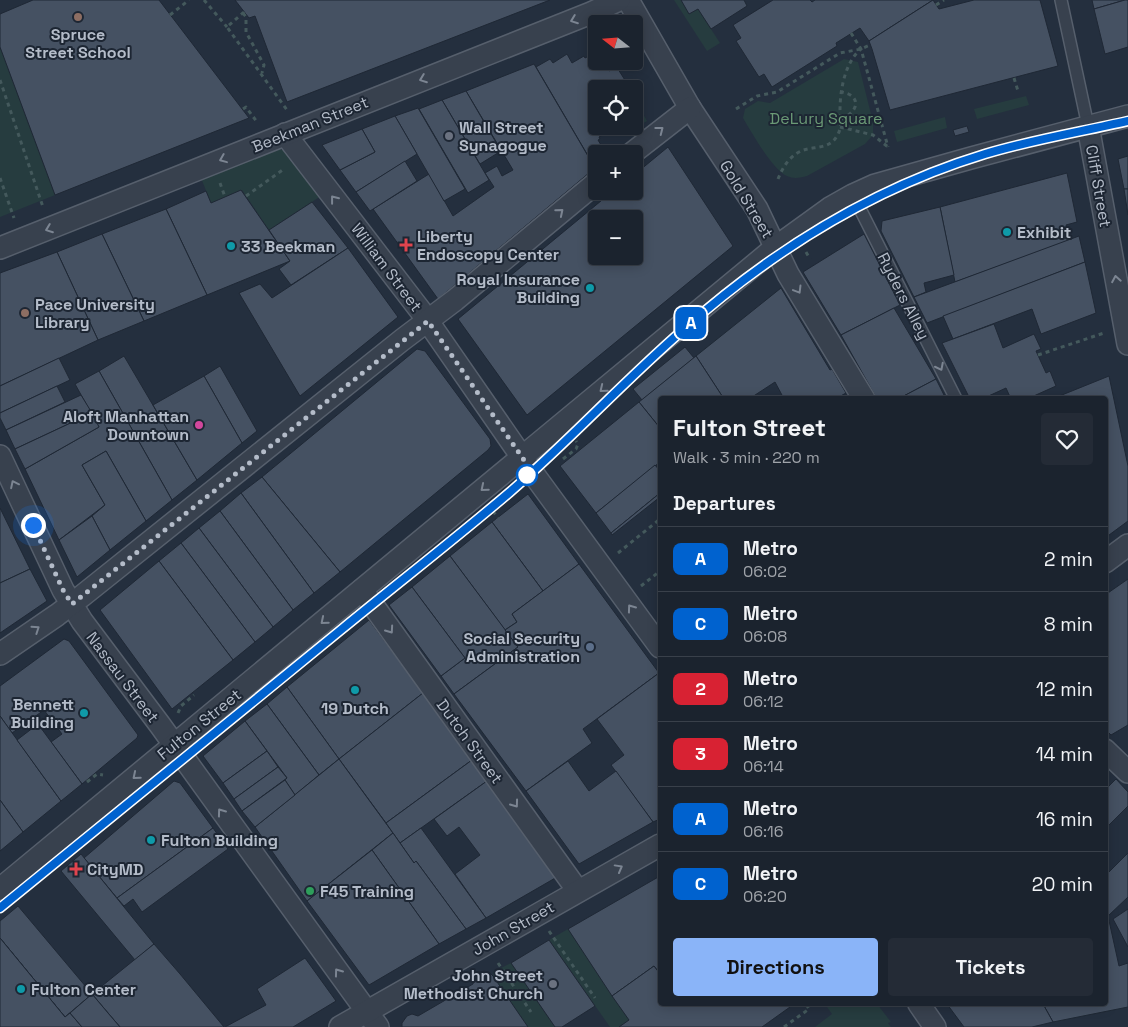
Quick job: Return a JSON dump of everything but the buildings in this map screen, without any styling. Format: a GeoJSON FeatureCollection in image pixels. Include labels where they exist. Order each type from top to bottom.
{"type":"FeatureCollection","features":[{"type":"Feature","properties":{"kind":"street","name":"Beekman Street"},"geometry":{"type":"LineString","coordinates":[[0,248],[582,17],[619,0]]}},
{"type":"Feature","properties":{"kind":"street","name":"Gold Street"},"geometry":{"type":"LineString","coordinates":[[628,0],[690,108],[757,209],[788,274],[862,396]]}},
{"type":"Feature","properties":{"kind":"street"},"geometry":{"type":"LineString","coordinates":[[643,145],[690,108]]}},
{"type":"Feature","properties":{"kind":"street","name":"Fulton Street"},"geometry":{"type":"LineString","coordinates":[[0,889],[521,456],[805,225],[853,195],[896,178],[1128,116]]}},
{"type":"Feature","properties":{"kind":"street","name":"Cliff Street"},"geometry":{"type":"LineString","coordinates":[[1088,126],[1128,344]]}},
{"type":"Feature","properties":{"kind":"street","name":"William Street"},"geometry":{"type":"LineString","coordinates":[[284,134],[428,321],[521,456],[658,644]]}},
{"type":"Feature","properties":{"kind":"street"},"geometry":{"type":"LineString","coordinates":[[0,654],[72,604],[455,300],[588,190]]}},
{"type":"Feature","properties":{"kind":"street","name":"Nassau Street"},"geometry":{"type":"LineString","coordinates":[[0,456],[63,590],[82,621],[372,1019]]}},
{"type":"Feature","properties":{"kind":"street"},"geometry":{"type":"LineString","coordinates":[[1108,560],[1128,546]]}},
{"type":"Feature","properties":{"kind":"street","name":"Dutch Street"},"geometry":{"type":"LineString","coordinates":[[362,590],[578,891]]}},
{"type":"Feature","properties":{"kind":"street"},"geometry":{"type":"LineString","coordinates":[[1113,754],[1128,772]]}},
{"type":"Feature","properties":{"kind":"street","name":"John Street"},"geometry":{"type":"LineString","coordinates":[[340,1027],[372,1019],[578,891],[658,846]]}},
{"type":"Feature","properties":{"kind":"street"},"geometry":{"type":"LineString","coordinates":[[920,1006],[935,1027]]}},
{"type":"Feature","properties":{"kind":"lane","name":"Cliff Street"},"geometry":{"type":"LineString","coordinates":[[1061,0],[1088,126]]}},
{"type":"Feature","properties":{"kind":"lane","name":"Ryders Alley"},"geometry":{"type":"LineString","coordinates":[[853,195],[955,396]]}},
{"type":"Feature","properties":{"kind":"path"},"geometry":{"type":"LineString","coordinates":[[170,15],[189,0]]}},
{"type":"Feature","properties":{"kind":"path"},"geometry":{"type":"LineString","coordinates":[[204,0],[227,27],[287,110]]}},
{"type":"Feature","properties":{"kind":"path"},"geometry":{"type":"LineString","coordinates":[[936,5],[944,0]]}},
{"type":"Feature","properties":{"kind":"path"},"geometry":{"type":"LineString","coordinates":[[227,27],[244,12],[246,32],[264,65],[262,74]]}},
{"type":"Feature","properties":{"kind":"path"},"geometry":{"type":"LineString","coordinates":[[840,127],[874,135],[888,147],[861,49],[851,33]]}},
{"type":"Feature","properties":{"kind":"path"},"geometry":{"type":"LineString","coordinates":[[736,109],[757,96],[777,92],[840,53],[861,49],[870,45]]}},
{"type":"Feature","properties":{"kind":"path"},"geometry":{"type":"LineString","coordinates":[[778,180],[785,165],[791,158],[804,150],[829,145],[835,140],[840,127],[842,92],[851,60],[861,49]]}},
{"type":"Feature","properties":{"kind":"path"},"geometry":{"type":"LineString","coordinates":[[1014,78],[1018,92]]}},
{"type":"Feature","properties":{"kind":"path"},"geometry":{"type":"LineString","coordinates":[[0,80],[43,207]]}},
{"type":"Feature","properties":{"kind":"path"},"geometry":{"type":"LineString","coordinates":[[0,92],[2,87]]}},
{"type":"Feature","properties":{"kind":"path"},"geometry":{"type":"LineString","coordinates":[[841,119],[848,116],[855,106],[855,100],[852,96],[842,92]]}},
{"type":"Feature","properties":{"kind":"path"},"geometry":{"type":"LineString","coordinates":[[243,109],[246,107],[257,122]]}},
{"type":"Feature","properties":{"kind":"path"},"geometry":{"type":"LineString","coordinates":[[246,196],[287,167]]}},
{"type":"Feature","properties":{"kind":"path"},"geometry":{"type":"LineString","coordinates":[[0,178],[14,218]]}},
{"type":"Feature","properties":{"kind":"path"},"geometry":{"type":"LineString","coordinates":[[221,185],[226,197]]}},
{"type":"Feature","properties":{"kind":"path"},"geometry":{"type":"LineString","coordinates":[[806,251],[810,259]]}},
{"type":"Feature","properties":{"kind":"path"},"geometry":{"type":"LineString","coordinates":[[1038,355],[1105,333]]}},
{"type":"Feature","properties":{"kind":"path"},"geometry":{"type":"LineString","coordinates":[[563,459],[576,449],[578,444],[576,441]]}},
{"type":"Feature","properties":{"kind":"path"},"geometry":{"type":"LineString","coordinates":[[493,511],[498,518]]}},
{"type":"Feature","properties":{"kind":"path"},"geometry":{"type":"LineString","coordinates":[[623,549],[658,521]]}},
{"type":"Feature","properties":{"kind":"path"},"geometry":{"type":"LineString","coordinates":[[646,581],[658,572]]}},
{"type":"Feature","properties":{"kind":"path"},"geometry":{"type":"LineString","coordinates":[[178,713],[181,706],[194,695]]}},
{"type":"Feature","properties":{"kind":"path"},"geometry":{"type":"LineString","coordinates":[[87,782],[97,774],[104,776]]}},
{"type":"Feature","properties":{"kind":"path"},"geometry":{"type":"LineString","coordinates":[[553,938],[595,998]]}},
{"type":"Feature","properties":{"kind":"path"},"geometry":{"type":"LineString","coordinates":[[501,968],[531,1012]]}},
{"type":"Feature","properties":{"kind":"path"},"geometry":{"type":"LineString","coordinates":[[784,1027],[809,1009],[807,1006]]}},
{"type":"Feature","properties":{"kind":"green space"},"geometry":{"type":"Polygon","coordinates":[[[674,0],[681,0],[689,14],[698,9],[720,43],[707,51],[674,0]]]}},
{"type":"Feature","properties":{"kind":"green space"},"geometry":{"type":"Polygon","coordinates":[[[0,47],[55,195],[0,217],[0,47]]]}},
{"type":"Feature","properties":{"kind":"green space","name":"DeLury Square"},"geometry":{"type":"Polygon","coordinates":[[[844,59],[858,62],[873,122],[873,135],[865,144],[807,176],[792,178],[787,176],[769,159],[757,141],[743,118],[745,109],[758,101],[770,103],[844,59]]]}},
{"type":"Feature","properties":{"kind":"green space"},"geometry":{"type":"Polygon","coordinates":[[[1026,96],[1029,105],[977,119],[974,109],[1026,96]]]}},
{"type":"Feature","properties":{"kind":"green space"},"geometry":{"type":"Polygon","coordinates":[[[643,114],[647,121],[643,124],[643,114]]]}},
{"type":"Feature","properties":{"kind":"green space"},"geometry":{"type":"Polygon","coordinates":[[[945,117],[947,128],[897,142],[894,131],[945,117]]]}},
{"type":"Feature","properties":{"kind":"green space"},"geometry":{"type":"Polygon","coordinates":[[[276,149],[286,150],[321,196],[269,230],[242,190],[211,203],[201,178],[276,149]]]}},
{"type":"Feature","properties":{"kind":"green space"},"geometry":{"type":"Polygon","coordinates":[[[568,929],[629,1020],[619,1027],[610,1027],[549,940],[568,929]]]}},
{"type":"Feature","properties":{"kind":"green space"},"geometry":{"type":"Polygon","coordinates":[[[511,963],[555,1027],[528,1027],[493,976],[493,972],[511,963]]]}},
{"type":"Feature","properties":{"kind":"green space"},"geometry":{"type":"Polygon","coordinates":[[[826,1006],[879,1006],[891,1022],[888,1023],[891,1027],[815,1027],[832,1014],[826,1006]]]}},
{"type":"Feature","properties":{"kind":"metro line","name":"A"},"geometry":{"type":"LineString","coordinates":[[0,908],[512,490],[684,328],[774,258],[797,242],[860,206],[898,187],[940,170],[984,154],[1128,121]]}},
{"type":"Feature","properties":{"kind":"place","name":"Spruce Street School"},"geometry":{"type":"Point","coordinates":[78,17]}},
{"type":"Feature","properties":{"kind":"place","name":"Wall Street Synagogue"},"geometry":{"type":"Point","coordinates":[449,136]}},
{"type":"Feature","properties":{"kind":"place","name":"Exhibit"},"geometry":{"type":"Point","coordinates":[1007,232]}},
{"type":"Feature","properties":{"kind":"place","name":"Liberty Endoscopy Center"},"geometry":{"type":"Point","coordinates":[406,245]}},
{"type":"Feature","properties":{"kind":"place","name":"33 Beekman"},"geometry":{"type":"Point","coordinates":[231,246]}},
{"type":"Feature","properties":{"kind":"place","name":"Royal Insurance Building"},"geometry":{"type":"Point","coordinates":[590,288]}},
{"type":"Feature","properties":{"kind":"place","name":"Pace University Library"},"geometry":{"type":"Point","coordinates":[25,313]}},
{"type":"Feature","properties":{"kind":"place","name":"Aloft Manhattan Downtown"},"geometry":{"type":"Point","coordinates":[199,425]}},
{"type":"Feature","properties":{"kind":"place","name":"Social Security Administration"},"geometry":{"type":"Point","coordinates":[590,647]}},
{"type":"Feature","properties":{"kind":"place","name":"19 Dutch"},"geometry":{"type":"Point","coordinates":[355,690]}},
{"type":"Feature","properties":{"kind":"place","name":"Bennett Building"},"geometry":{"type":"Point","coordinates":[84,713]}},
{"type":"Feature","properties":{"kind":"place","name":"Fulton Building"},"geometry":{"type":"Point","coordinates":[151,840]}},
{"type":"Feature","properties":{"kind":"place","name":"CityMD"},"geometry":{"type":"Point","coordinates":[76,869]}},
{"type":"Feature","properties":{"kind":"place","name":"F45 Training"},"geometry":{"type":"Point","coordinates":[310,891]}},
{"type":"Feature","properties":{"kind":"place","name":"John Street Methodist Church"},"geometry":{"type":"Point","coordinates":[553,984]}},
{"type":"Feature","properties":{"kind":"place","name":"Fulton Center"},"geometry":{"type":"Point","coordinates":[21,989]}},
{"type":"Feature","properties":{"kind":"route"},"geometry":{"type":"LineString","coordinates":[[33,525],[63,590],[72,604],[428,321],[535,476],[527,475]]}}]}
